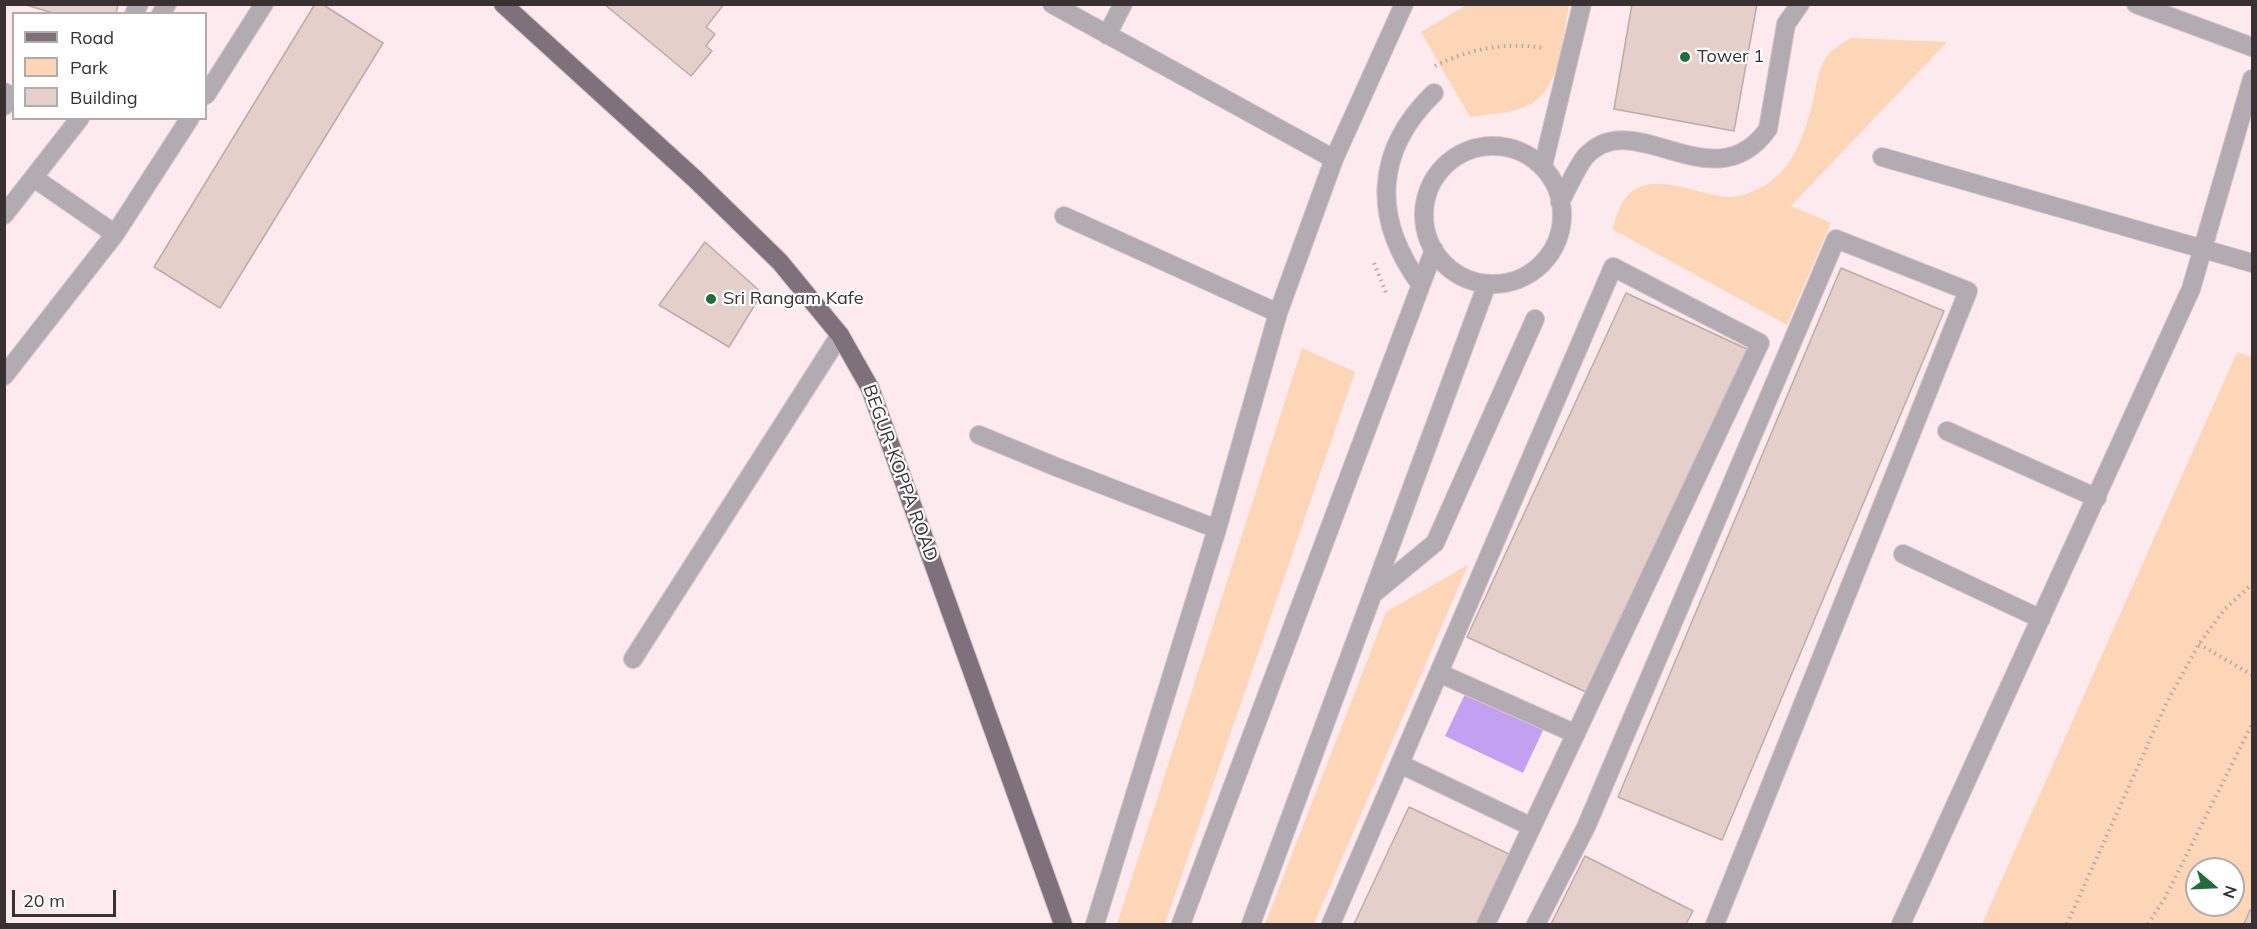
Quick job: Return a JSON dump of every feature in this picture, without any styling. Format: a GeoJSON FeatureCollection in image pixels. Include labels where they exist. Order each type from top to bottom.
{"type":"FeatureCollection","features":[{"type":"Feature","properties":{"kind":"main road","name":"BEGUR-KOPPA ROAD"},"geometry":{"type":"LineString","coordinates":[[502,4],[695,179],[780,262],[840,335],[870,388],[1063,924]]}},
{"type":"Feature","properties":{"kind":"street"},"geometry":{"type":"LineString","coordinates":[[207,93],[264,4]]}},
{"type":"Feature","properties":{"kind":"street"},"geometry":{"type":"LineString","coordinates":[[1052,4],[1334,159]]}},
{"type":"Feature","properties":{"kind":"street"},"geometry":{"type":"LineString","coordinates":[[1107,35],[1123,4]]}},
{"type":"Feature","properties":{"kind":"street"},"geometry":{"type":"LineString","coordinates":[[1095,924],[1217,529],[1278,314],[1334,159],[1404,4]]}},
{"type":"Feature","properties":{"kind":"street"},"geometry":{"type":"LineString","coordinates":[[1543,166],[1582,4]]}},
{"type":"Feature","properties":{"kind":"street"},"geometry":{"type":"LineString","coordinates":[[1560,202],[1586,157],[1605,144],[1619,140],[1635,141],[1708,159],[1723,160],[1736,157],[1760,141],[1768,129],[1786,24],[1800,4]]}},
{"type":"Feature","properties":{"kind":"street"},"geometry":{"type":"LineString","coordinates":[[2136,4],[2253,47]]}},
{"type":"Feature","properties":{"kind":"street"},"geometry":{"type":"LineString","coordinates":[[1901,924],[2192,289],[2253,79]]}},
{"type":"Feature","properties":{"kind":"street"},"geometry":{"type":"LineString","coordinates":[[1421,285],[1406,264],[1395,242],[1388,219],[1386,193],[1388,169],[1395,147],[1405,127],[1434,93]]}},
{"type":"Feature","properties":{"kind":"street"},"geometry":{"type":"LineString","coordinates":[[4,215],[78,120]]}},
{"type":"Feature","properties":{"kind":"street"},"geometry":{"type":"LineString","coordinates":[[4,376],[115,234],[189,120]]}},
{"type":"Feature","properties":{"kind":"street"},"geometry":{"type":"LineString","coordinates":[[1485,147],[1505,147],[1525,154],[1543,166],[1554,183],[1560,202],[1561,223],[1556,242],[1546,259],[1533,272],[1516,281],[1497,285],[1461,277],[1445,266],[1426,233],[1424,214],[1428,195],[1436,177],[1449,163],[1465,153],[1485,147]]}},
{"type":"Feature","properties":{"kind":"street"},"geometry":{"type":"LineString","coordinates":[[1882,157],[2253,263]]}},
{"type":"Feature","properties":{"kind":"street"},"geometry":{"type":"LineString","coordinates":[[34,178],[115,234]]}},
{"type":"Feature","properties":{"kind":"street"},"geometry":{"type":"LineString","coordinates":[[1064,216],[1278,314]]}},
{"type":"Feature","properties":{"kind":"street"},"geometry":{"type":"LineString","coordinates":[[1536,924],[1586,827],[1836,239],[1968,291],[1715,924]]}},
{"type":"Feature","properties":{"kind":"street"},"geometry":{"type":"LineString","coordinates":[[1181,924],[1434,250]]}},
{"type":"Feature","properties":{"kind":"street"},"geometry":{"type":"LineString","coordinates":[[1331,924],[1613,267],[1760,343],[1486,924]]}},
{"type":"Feature","properties":{"kind":"street"},"geometry":{"type":"LineString","coordinates":[[1251,924],[1487,284]]}},
{"type":"Feature","properties":{"kind":"street"},"geometry":{"type":"LineString","coordinates":[[1372,595],[1435,543],[1535,319]]}},
{"type":"Feature","properties":{"kind":"street"},"geometry":{"type":"LineString","coordinates":[[633,659],[840,335]]}},
{"type":"Feature","properties":{"kind":"street"},"geometry":{"type":"LineString","coordinates":[[1947,431],[2097,498]]}},
{"type":"Feature","properties":{"kind":"street"},"geometry":{"type":"LineString","coordinates":[[979,435],[1217,529]]}},
{"type":"Feature","properties":{"kind":"street"},"geometry":{"type":"LineString","coordinates":[[1903,554],[2041,619]]}},
{"type":"Feature","properties":{"kind":"street"},"geometry":{"type":"LineString","coordinates":[[1439,673],[1576,734]]}},
{"type":"Feature","properties":{"kind":"street"},"geometry":{"type":"LineString","coordinates":[[1400,764],[1532,827]]}},
{"type":"Feature","properties":{"kind":"path"},"geometry":{"type":"LineString","coordinates":[[2067,924],[2166,704],[2199,644],[2224,610],[2253,584]]}},
{"type":"Feature","properties":{"kind":"path"},"geometry":{"type":"LineString","coordinates":[[2199,644],[2253,675]]}},
{"type":"Feature","properties":{"kind":"path"},"geometry":{"type":"LineString","coordinates":[[2148,924],[2166,896],[2253,724]]}},
{"type":"Feature","properties":{"kind":"green space"},"geometry":{"type":"Polygon","coordinates":[[[1468,4],[1569,5],[1558,63],[1553,77],[1537,100],[1512,111],[1470,117],[1421,32],[1468,4]]]}},
{"type":"Feature","properties":{"kind":"green space"},"geometry":{"type":"Polygon","coordinates":[[[1851,38],[1947,42],[1791,206],[1831,223],[1787,325],[1612,229],[1622,203],[1632,192],[1644,185],[1672,185],[1734,197],[1759,189],[1776,177],[1785,168],[1798,147],[1810,112],[1818,76],[1826,57],[1851,38]]]}},
{"type":"Feature","properties":{"kind":"green space"},"geometry":{"type":"Polygon","coordinates":[[[1302,348],[1355,372],[1165,924],[1117,924],[1302,348]]]}},
{"type":"Feature","properties":{"kind":"green space"},"geometry":{"type":"Polygon","coordinates":[[[2237,352],[2252,357],[2252,906],[2244,924],[1982,924],[2237,352]]]}},
{"type":"Feature","properties":{"kind":"green space"},"geometry":{"type":"Polygon","coordinates":[[[1468,565],[1314,924],[1265,924],[1386,612],[1468,565]]]}},
{"type":"Feature","properties":{"kind":"shaded area"},"geometry":{"type":"Polygon","coordinates":[[[1467,690],[1545,726],[1523,773],[1445,736],[1467,690]]]}},
{"type":"Feature","properties":{"kind":"building"},"geometry":{"type":"Polygon","coordinates":[[[23,4],[118,4],[116,12],[49,12],[23,4]]]}},
{"type":"Feature","properties":{"kind":"building"},"geometry":{"type":"Polygon","coordinates":[[[315,4],[322,4],[383,43],[220,308],[154,267],[315,4]]]}},
{"type":"Feature","properties":{"kind":"building"},"geometry":{"type":"Polygon","coordinates":[[[604,4],[724,4],[706,27],[715,34],[706,46],[712,51],[691,76],[604,4]]]}},
{"type":"Feature","properties":{"kind":"building","name":"Tower 1"},"geometry":{"type":"Polygon","coordinates":[[[1632,4],[1757,4],[1734,131],[1614,109],[1632,4]]]}},
{"type":"Feature","properties":{"kind":"building","name":"Sri Rangam Kafe"},"geometry":{"type":"Polygon","coordinates":[[[705,242],[762,293],[729,347],[659,305],[705,242]]]}},
{"type":"Feature","properties":{"kind":"building"},"geometry":{"type":"Polygon","coordinates":[[[1841,268],[1944,311],[1722,840],[1618,797],[1841,268]]]}},
{"type":"Feature","properties":{"kind":"building"},"geometry":{"type":"Polygon","coordinates":[[[1626,293],[1747,349],[1588,693],[1467,637],[1626,293]]]}},
{"type":"Feature","properties":{"kind":"building"},"geometry":{"type":"Polygon","coordinates":[[[1409,807],[1509,854],[1476,924],[1354,924],[1409,807]]]}},
{"type":"Feature","properties":{"kind":"building"},"geometry":{"type":"Polygon","coordinates":[[[1585,856],[1693,911],[1686,924],[1551,924],[1585,856]]]}},
{"type":"Feature","properties":{"kind":"building"},"geometry":{"type":"Polygon","coordinates":[[[2250,910],[2252,911],[2252,924],[2244,924],[2250,910]]]}},
{"type":"Feature","properties":{"kind":"place","name":"Tower 1"},"geometry":{"type":"Point","coordinates":[1685,57]}},
{"type":"Feature","properties":{"kind":"place","name":"Sri Rangam Kafe"},"geometry":{"type":"Point","coordinates":[711,299]}}]}
